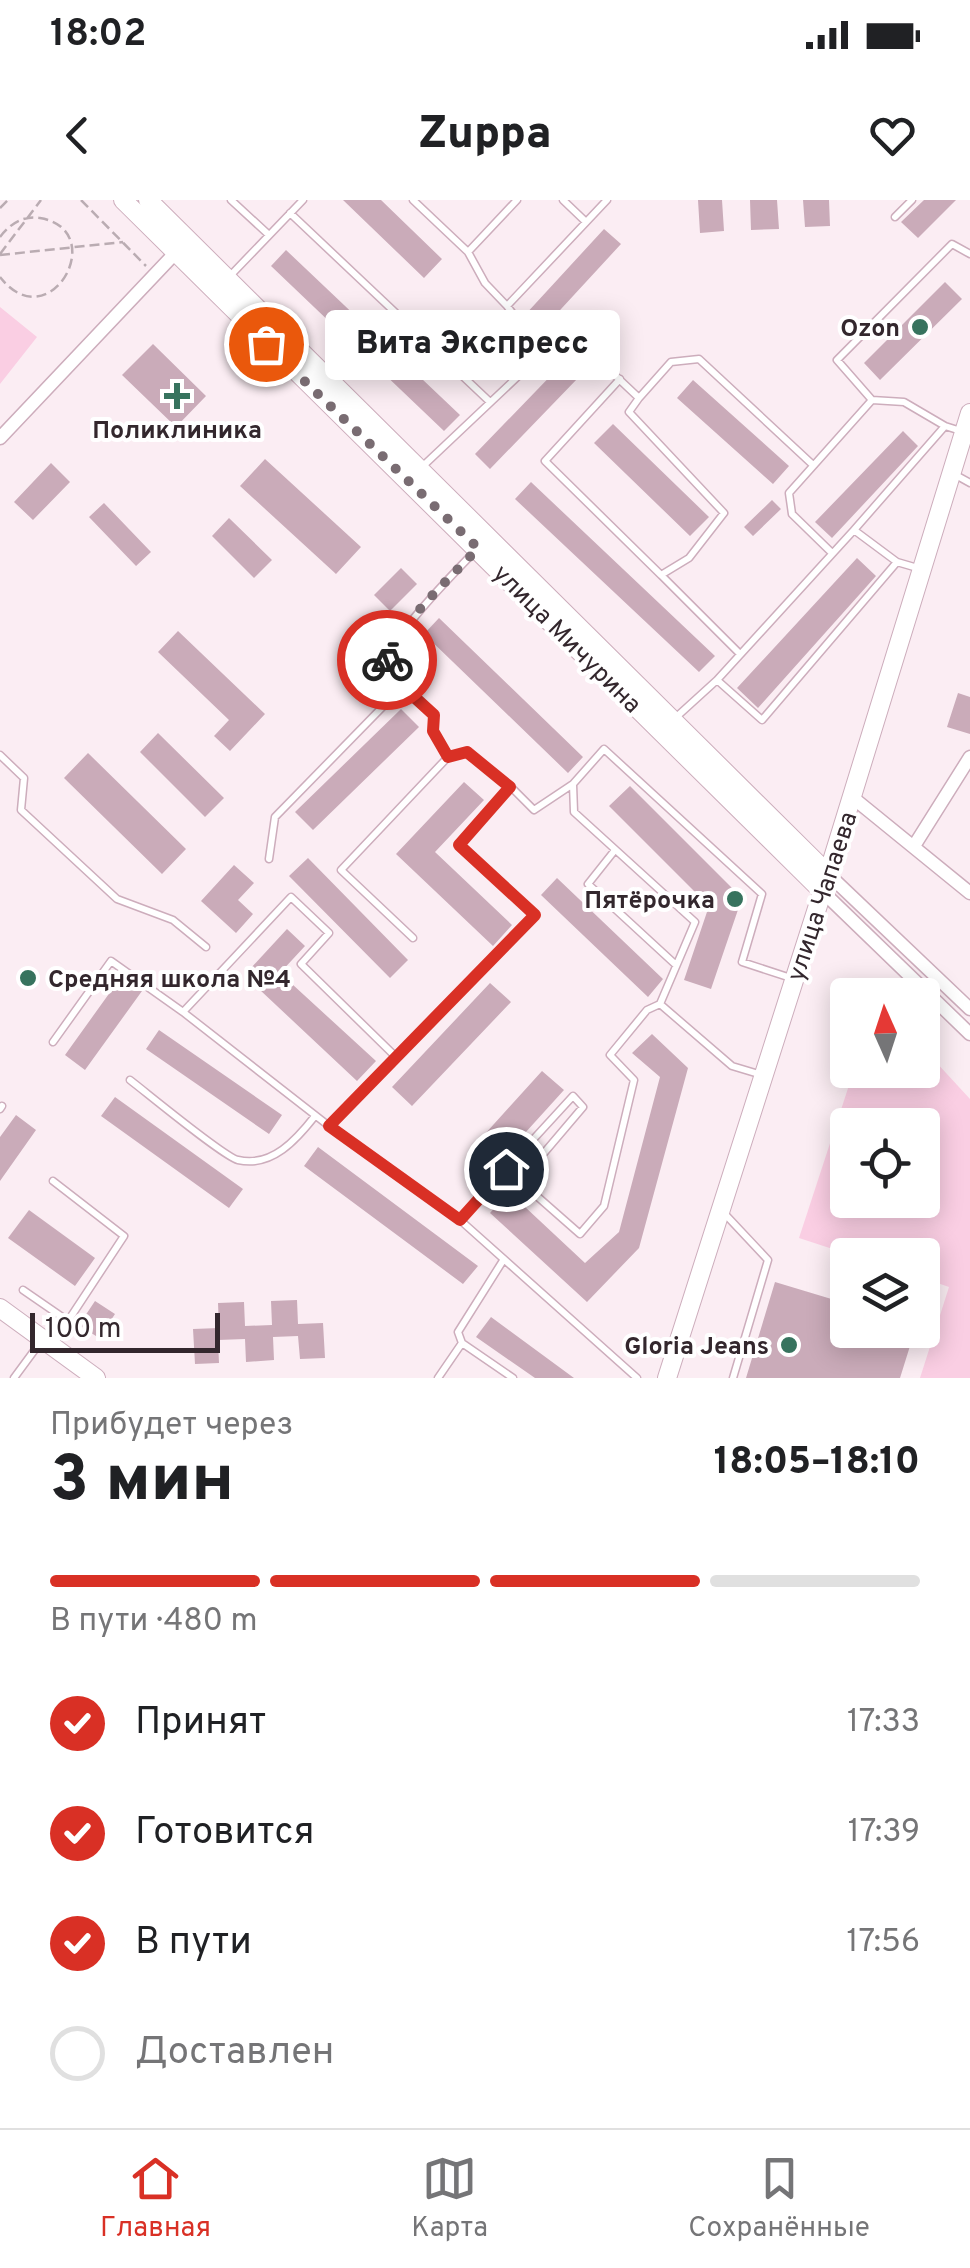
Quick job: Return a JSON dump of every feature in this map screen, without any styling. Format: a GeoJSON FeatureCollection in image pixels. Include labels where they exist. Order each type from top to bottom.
{"type":"FeatureCollection","features":[{"type":"Feature","properties":{"kind":"street","name":"улица Мичурина"},"geometry":{"type":"LineString","coordinates":[[123,200],[181,247],[478,548],[826,883],[970,1009]]}},
{"type":"Feature","properties":{"kind":"street","name":"улица Мичурина"},"geometry":{"type":"LineString","coordinates":[[148,200],[181,247]]}},
{"type":"Feature","properties":{"kind":"street"},"geometry":{"type":"LineString","coordinates":[[0,438],[181,247]]}},
{"type":"Feature","properties":{"kind":"street","name":"улица Мичурина"},"geometry":{"type":"LineString","coordinates":[[220,287],[536,582],[673,720],[970,1034]]}},
{"type":"Feature","properties":{"kind":"street","name":"улица Чапаева"},"geometry":{"type":"LineString","coordinates":[[666,1378],[826,883],[970,413]]}},
{"type":"Feature","properties":{"kind":"street"},"geometry":{"type":"LineString","coordinates":[[914,846],[970,758]]}},
{"type":"Feature","properties":{"kind":"street"},"geometry":{"type":"LineString","coordinates":[[852,797],[970,893]]}},
{"type":"Feature","properties":{"kind":"street"},"geometry":{"type":"LineString","coordinates":[[0,1308],[96,1378]]}},
{"type":"Feature","properties":{"kind":"lane"},"geometry":{"type":"LineString","coordinates":[[230,200],[268,236]]}},
{"type":"Feature","properties":{"kind":"lane"},"geometry":{"type":"LineString","coordinates":[[220,287],[303,200]]}},
{"type":"Feature","properties":{"kind":"lane"},"geometry":{"type":"LineString","coordinates":[[413,200],[468,252],[486,283],[543,352]]}},
{"type":"Feature","properties":{"kind":"lane"},"geometry":{"type":"LineString","coordinates":[[468,252],[517,200]]}},
{"type":"Feature","properties":{"kind":"lane"},"geometry":{"type":"LineString","coordinates":[[564,200],[586,222]]}},
{"type":"Feature","properties":{"kind":"lane"},"geometry":{"type":"LineString","coordinates":[[507,306],[607,200]]}},
{"type":"Feature","properties":{"kind":"lane"},"geometry":{"type":"LineString","coordinates":[[896,218],[912,200]]}},
{"type":"Feature","properties":{"kind":"lane"},"geometry":{"type":"LineString","coordinates":[[290,213],[490,402]]}},
{"type":"Feature","properties":{"kind":"lane"},"geometry":{"type":"LineString","coordinates":[[964,432],[945,426],[904,402],[872,400],[837,360],[952,244],[970,254]]}},
{"type":"Feature","properties":{"kind":"lane"},"geometry":{"type":"LineString","coordinates":[[418,471],[567,330],[639,398]]}},
{"type":"Feature","properties":{"kind":"lane"},"geometry":{"type":"LineString","coordinates":[[661,575],[689,558],[724,513],[629,412],[670,362],[698,359],[813,465]]}},
{"type":"Feature","properties":{"kind":"lane"},"geometry":{"type":"LineString","coordinates":[[620,379],[545,461],[740,654]]}},
{"type":"Feature","properties":{"kind":"lane"},"geometry":{"type":"LineString","coordinates":[[832,553],[792,514],[789,493],[872,400]]}},
{"type":"Feature","properties":{"kind":"lane"},"geometry":{"type":"LineString","coordinates":[[673,720],[717,680],[945,426]]}},
{"type":"Feature","properties":{"kind":"lane"},"geometry":{"type":"LineString","coordinates":[[952,472],[970,482]]}},
{"type":"Feature","properties":{"kind":"lane"},"geometry":{"type":"LineString","coordinates":[[854,530],[897,562],[922,570]]}},
{"type":"Feature","properties":{"kind":"lane"},"geometry":{"type":"LineString","coordinates":[[448,757],[433,731],[434,715],[388,673],[386,661],[391,647],[478,548]]}},
{"type":"Feature","properties":{"kind":"lane"},"geometry":{"type":"LineString","coordinates":[[717,680],[762,720],[897,562]]}},
{"type":"Feature","properties":{"kind":"lane"},"geometry":{"type":"LineString","coordinates":[[269,859],[275,817],[403,686]]}},
{"type":"Feature","properties":{"kind":"lane"},"geometry":{"type":"LineString","coordinates":[[413,938],[341,870],[448,757],[467,752],[534,810],[574,784],[604,749],[762,894],[742,962],[795,979]]}},
{"type":"Feature","properties":{"kind":"lane"},"geometry":{"type":"LineString","coordinates":[[0,755],[24,778],[21,810],[117,900],[173,920],[206,946]]}},
{"type":"Feature","properties":{"kind":"lane"},"geometry":{"type":"LineString","coordinates":[[0,774],[9,764]]}},
{"type":"Feature","properties":{"kind":"lane"},"geometry":{"type":"LineString","coordinates":[[506,1169],[580,1234],[604,1206],[634,1080],[610,1055],[647,1010],[660,1004],[694,922],[574,812],[574,784]]}},
{"type":"Feature","properties":{"kind":"lane"},"geometry":{"type":"LineString","coordinates":[[329,1126],[535,915],[459,845],[510,787]]}},
{"type":"Feature","properties":{"kind":"lane"},"geometry":{"type":"LineString","coordinates":[[615,850],[588,884],[676,966]]}},
{"type":"Feature","properties":{"kind":"lane"},"geometry":{"type":"LineString","coordinates":[[183,1012],[291,898],[329,933],[301,964],[396,1058]]}},
{"type":"Feature","properties":{"kind":"lane"},"geometry":{"type":"LineString","coordinates":[[52,1042],[111,961],[460,1220],[636,1378]]}},
{"type":"Feature","properties":{"kind":"lane"},"geometry":{"type":"LineString","coordinates":[[660,1004],[732,1066],[764,1076]]}},
{"type":"Feature","properties":{"kind":"lane"},"geometry":{"type":"LineString","coordinates":[[130,1080],[236,1160],[264,1159],[291,1145],[316,1116]]}},
{"type":"Feature","properties":{"kind":"lane"},"geometry":{"type":"LineString","coordinates":[[460,1220],[573,1096],[584,1106],[521,1180]]}},
{"type":"Feature","properties":{"kind":"lane"},"geometry":{"type":"LineString","coordinates":[[14,1378],[68,1320],[124,1236],[53,1181]]}},
{"type":"Feature","properties":{"kind":"lane"},"geometry":{"type":"LineString","coordinates":[[721,1209],[768,1260],[734,1378]]}},
{"type":"Feature","properties":{"kind":"lane"},"geometry":{"type":"LineString","coordinates":[[504,1259],[458,1332],[462,1343],[513,1378]]}},
{"type":"Feature","properties":{"kind":"lane"},"geometry":{"type":"LineString","coordinates":[[22,1290],[68,1320]]}},
{"type":"Feature","properties":{"kind":"lane"},"geometry":{"type":"LineString","coordinates":[[438,1378],[462,1343]]}},
{"type":"Feature","properties":{"kind":"path"},"geometry":{"type":"LineString","coordinates":[[0,208],[8,200]]}},
{"type":"Feature","properties":{"kind":"path"},"geometry":{"type":"LineString","coordinates":[[0,255],[41,200]]}},
{"type":"Feature","properties":{"kind":"path"},"geometry":{"type":"LineString","coordinates":[[81,200],[154,274]]}},
{"type":"Feature","properties":{"kind":"path"},"geometry":{"type":"LineString","coordinates":[[0,237],[13,223],[28,218],[44,219],[59,226],[72,248],[72,264],[65,280],[44,294],[19,293],[0,277]]}},
{"type":"Feature","properties":{"kind":"path"},"geometry":{"type":"LineString","coordinates":[[0,255],[123,242]]}},
{"type":"Feature","properties":{"kind":"shaded area"},"geometry":{"type":"Polygon","coordinates":[[[0,307],[37,337],[0,384],[0,307]]]}},
{"type":"Feature","properties":{"kind":"shaded area"},"geometry":{"type":"Polygon","coordinates":[[[940,1066],[970,1099],[970,1378],[920,1378],[930,1348],[940,1348],[940,1315],[949,1287],[940,1284],[940,1238],[830,1238],[830,1248],[799,1238],[830,1143],[830,1218],[940,1218],[940,1108],[842,1108],[848,1088],[940,1088],[940,1066]]]}},
{"type":"Feature","properties":{"kind":"building"},"geometry":{"type":"Polygon","coordinates":[[[343,200],[381,200],[442,259],[424,278],[343,200]]]}},
{"type":"Feature","properties":{"kind":"building"},"geometry":{"type":"Polygon","coordinates":[[[698,200],[722,200],[724,231],[700,233],[698,200]]]}},
{"type":"Feature","properties":{"kind":"building"},"geometry":{"type":"Polygon","coordinates":[[[750,200],[777,200],[779,229],[751,230],[750,200]]]}},
{"type":"Feature","properties":{"kind":"building"},"geometry":{"type":"Polygon","coordinates":[[[803,200],[829,200],[830,226],[805,227],[803,200]]]}},
{"type":"Feature","properties":{"kind":"building"},"geometry":{"type":"Polygon","coordinates":[[[924,200],[956,200],[918,238],[901,222],[924,200]]]}},
{"type":"Feature","properties":{"kind":"building"},"geometry":{"type":"Polygon","coordinates":[[[604,229],[621,244],[538,334],[524,316],[604,229]]]}},
{"type":"Feature","properties":{"kind":"building"},"geometry":{"type":"Polygon","coordinates":[[[286,250],[460,415],[444,431],[271,266],[286,250]]]}},
{"type":"Feature","properties":{"kind":"building"},"geometry":{"type":"Polygon","coordinates":[[[945,282],[962,299],[880,380],[864,363],[945,282]]]}},
{"type":"Feature","properties":{"kind":"building"},"geometry":{"type":"Polygon","coordinates":[[[153,344],[206,396],[176,427],[122,375],[153,344]]]}},
{"type":"Feature","properties":{"kind":"building"},"geometry":{"type":"Polygon","coordinates":[[[563,363],[578,378],[490,469],[475,454],[563,363]]]}},
{"type":"Feature","properties":{"kind":"building"},"geometry":{"type":"Polygon","coordinates":[[[693,380],[789,466],[773,484],[677,398],[693,380]]]}},
{"type":"Feature","properties":{"kind":"building"},"geometry":{"type":"Polygon","coordinates":[[[613,424],[709,517],[690,536],[594,443],[613,424]]]}},
{"type":"Feature","properties":{"kind":"building"},"geometry":{"type":"Polygon","coordinates":[[[903,431],[918,446],[832,538],[815,522],[903,431]]]}},
{"type":"Feature","properties":{"kind":"building"},"geometry":{"type":"Polygon","coordinates":[[[265,459],[361,547],[336,574],[240,486],[265,459]]]}},
{"type":"Feature","properties":{"kind":"building"},"geometry":{"type":"Polygon","coordinates":[[[51,463],[70,482],[33,520],[14,502],[51,463]]]}},
{"type":"Feature","properties":{"kind":"building"},"geometry":{"type":"Polygon","coordinates":[[[531,482],[715,656],[699,672],[515,499],[531,482]]]}},
{"type":"Feature","properties":{"kind":"building"},"geometry":{"type":"Polygon","coordinates":[[[772,500],[781,509],[753,536],[744,527],[772,500]]]}},
{"type":"Feature","properties":{"kind":"building"},"geometry":{"type":"Polygon","coordinates":[[[104,503],[151,552],[136,566],[89,517],[104,503]]]}},
{"type":"Feature","properties":{"kind":"building"},"geometry":{"type":"Polygon","coordinates":[[[229,518],[272,560],[254,578],[212,536],[229,518]]]}},
{"type":"Feature","properties":{"kind":"building"},"geometry":{"type":"Polygon","coordinates":[[[857,558],[876,576],[758,708],[737,688],[857,558]]]}},
{"type":"Feature","properties":{"kind":"building"},"geometry":{"type":"Polygon","coordinates":[[[401,568],[417,584],[390,611],[374,595],[401,568]]]}},
{"type":"Feature","properties":{"kind":"building"},"geometry":{"type":"Polygon","coordinates":[[[439,618],[583,757],[568,773],[424,634],[439,618]]]}},
{"type":"Feature","properties":{"kind":"building"},"geometry":{"type":"Polygon","coordinates":[[[178,631],[265,714],[230,751],[214,736],[229,720],[158,652],[178,631]]]}},
{"type":"Feature","properties":{"kind":"building"},"geometry":{"type":"Polygon","coordinates":[[[958,693],[970,697],[970,734],[947,727],[958,693]]]}},
{"type":"Feature","properties":{"kind":"building"},"geometry":{"type":"Polygon","coordinates":[[[401,709],[419,727],[313,830],[295,812],[401,709]]]}},
{"type":"Feature","properties":{"kind":"building"},"geometry":{"type":"Polygon","coordinates":[[[158,733],[224,798],[205,817],[140,752],[158,733]]]}},
{"type":"Feature","properties":{"kind":"building"},"geometry":{"type":"Polygon","coordinates":[[[88,753],[186,849],[162,874],[64,778],[88,753]]]}},
{"type":"Feature","properties":{"kind":"building"},"geometry":{"type":"Polygon","coordinates":[[[464,782],[484,800],[435,852],[512,925],[493,946],[396,854],[464,782]]]}},
{"type":"Feature","properties":{"kind":"building"},"geometry":{"type":"Polygon","coordinates":[[[630,786],[742,898],[711,989],[684,980],[709,906],[609,806],[630,786]]]}},
{"type":"Feature","properties":{"kind":"building"},"geometry":{"type":"Polygon","coordinates":[[[308,858],[408,960],[390,978],[289,876],[308,858]]]}},
{"type":"Feature","properties":{"kind":"building"},"geometry":{"type":"Polygon","coordinates":[[[234,865],[254,883],[238,900],[253,914],[236,933],[201,901],[234,865]]]}},
{"type":"Feature","properties":{"kind":"building"},"geometry":{"type":"Polygon","coordinates":[[[557,878],[663,979],[648,997],[541,895],[557,878]]]}},
{"type":"Feature","properties":{"kind":"building"},"geometry":{"type":"Polygon","coordinates":[[[287,929],[305,946],[280,973],[376,1061],[357,1081],[260,990],[266,984],[250,969],[287,929]]]}},
{"type":"Feature","properties":{"kind":"building"},"geometry":{"type":"Polygon","coordinates":[[[121,977],[142,991],[85,1070],[65,1055],[121,977]]]}},
{"type":"Feature","properties":{"kind":"building"},"geometry":{"type":"Polygon","coordinates":[[[490,983],[511,1002],[412,1106],[392,1087],[490,983]]]}},
{"type":"Feature","properties":{"kind":"building"},"geometry":{"type":"Polygon","coordinates":[[[159,1030],[282,1115],[269,1134],[146,1049],[159,1030]]]}},
{"type":"Feature","properties":{"kind":"building"},"geometry":{"type":"Polygon","coordinates":[[[652,1034],[688,1068],[639,1248],[587,1302],[490,1213],[509,1192],[585,1263],[619,1232],[660,1077],[632,1053],[652,1034]]]}},
{"type":"Feature","properties":{"kind":"building"},"geometry":{"type":"Polygon","coordinates":[[[542,1071],[564,1090],[497,1164],[475,1145],[542,1071]]]}},
{"type":"Feature","properties":{"kind":"building"},"geometry":{"type":"Polygon","coordinates":[[[115,1097],[243,1189],[229,1208],[101,1116],[115,1097]]]}},
{"type":"Feature","properties":{"kind":"building"},"geometry":{"type":"Polygon","coordinates":[[[16,1115],[36,1130],[0,1181],[0,1137],[16,1115]]]}},
{"type":"Feature","properties":{"kind":"building"},"geometry":{"type":"Polygon","coordinates":[[[318,1147],[478,1266],[463,1284],[304,1166],[318,1147]]]}},
{"type":"Feature","properties":{"kind":"building"},"geometry":{"type":"Polygon","coordinates":[[[29,1210],[95,1258],[75,1286],[8,1238],[29,1210]]]}},
{"type":"Feature","properties":{"kind":"building"},"geometry":{"type":"Polygon","coordinates":[[[775,1282],[830,1299],[830,1348],[909,1348],[900,1378],[746,1378],[775,1282]]]}},
{"type":"Feature","properties":{"kind":"building"},"geometry":{"type":"Polygon","coordinates":[[[297,1300],[298,1324],[323,1323],[325,1358],[300,1359],[298,1336],[273,1337],[274,1360],[246,1362],[245,1339],[218,1340],[219,1363],[195,1364],[193,1329],[219,1328],[218,1303],[244,1302],[245,1326],[272,1325],[271,1301],[297,1300]]]}},
{"type":"Feature","properties":{"kind":"building"},"geometry":{"type":"Polygon","coordinates":[[[95,1301],[115,1314],[99,1338],[79,1325],[95,1301]]]}},
{"type":"Feature","properties":{"kind":"building"},"geometry":{"type":"Polygon","coordinates":[[[491,1317],[574,1378],[535,1378],[476,1337],[491,1317]]]}},
{"type":"Feature","properties":{"kind":"way so far"},"geometry":{"type":"LineString","coordinates":[[266,344],[478,548],[406,628],[391,647],[387,660]]}},
{"type":"Feature","properties":{"kind":"place","name":"Ozon"},"geometry":{"type":"Point","coordinates":[920,327]}},
{"type":"Feature","properties":{"kind":"place","name":"Вита Экспресс"},"geometry":{"type":"Point","coordinates":[266,344]}},
{"type":"Feature","properties":{"kind":"place","name":"Поликлиника"},"geometry":{"type":"Point","coordinates":[177,396]}},
{"type":"Feature","properties":{"kind":"place","name":"Пятёрочка"},"geometry":{"type":"Point","coordinates":[735,899]}},
{"type":"Feature","properties":{"kind":"place","name":"Средняя школа №4"},"geometry":{"type":"Point","coordinates":[28,978]}},
{"type":"Feature","properties":{"kind":"place","name":"Gloria Jeans"},"geometry":{"type":"Point","coordinates":[789,1345]}},
{"type":"Feature","properties":{"kind":"route"},"geometry":{"type":"LineString","coordinates":[[387,660],[388,673],[434,715],[433,731],[448,757],[467,752],[510,787],[459,845],[535,915],[329,1126],[460,1220],[506,1169]]}}]}
